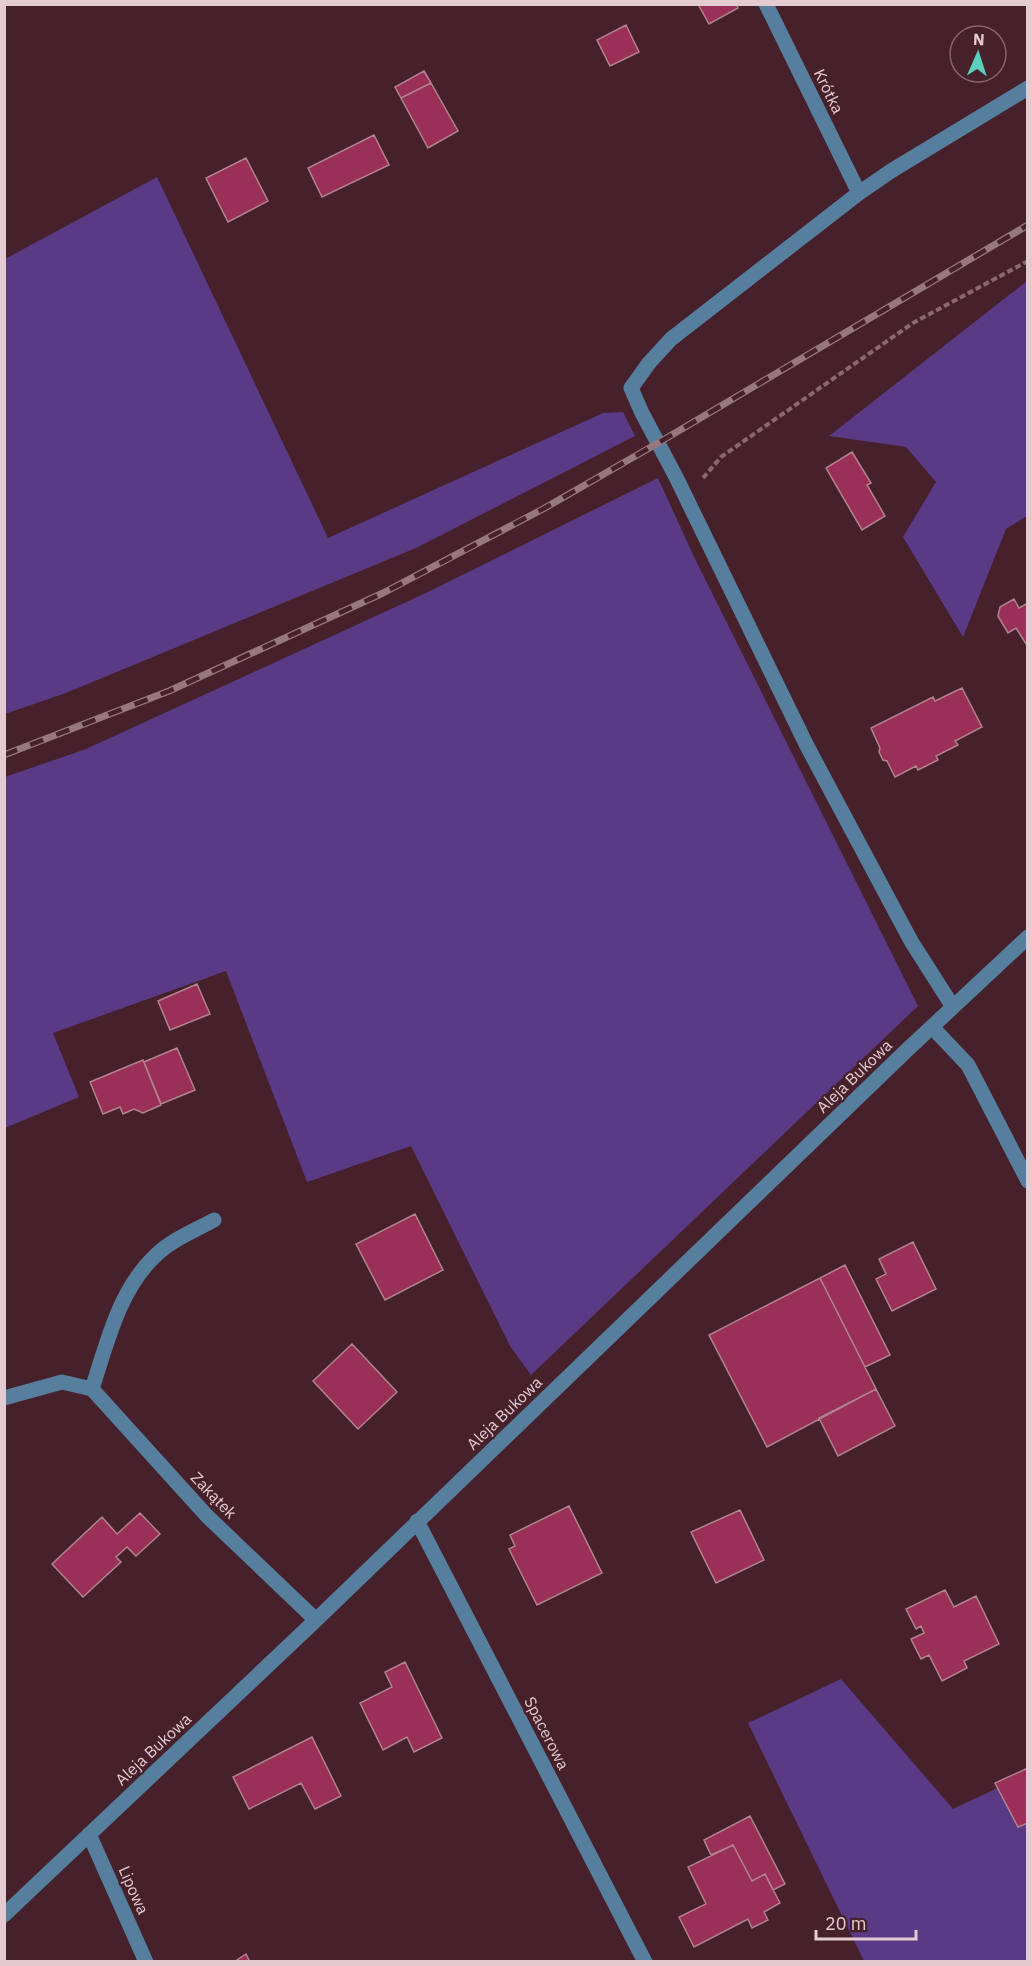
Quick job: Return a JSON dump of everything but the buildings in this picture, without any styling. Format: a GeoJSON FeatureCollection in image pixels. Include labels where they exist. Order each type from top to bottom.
{"type":"FeatureCollection","features":[{"type":"Feature","properties":{"kind":"street","name":"Krótka"},"geometry":{"type":"LineString","coordinates":[[766,4],[859,193]]}},
{"type":"Feature","properties":{"kind":"street"},"geometry":{"type":"LineString","coordinates":[[953,1007],[911,941],[807,746],[631,388],[649,363],[671,339],[859,193],[1028,88]]}},
{"type":"Feature","properties":{"kind":"street","name":"Aleja Bukowa"},"geometry":{"type":"LineString","coordinates":[[4,1915],[316,1620],[1028,937]]}},
{"type":"Feature","properties":{"kind":"street"},"geometry":{"type":"LineString","coordinates":[[932,1027],[968,1065],[1028,1181]]}},
{"type":"Feature","properties":{"kind":"street"},"geometry":{"type":"LineString","coordinates":[[4,1398],[62,1382],[92,1389],[131,1284],[156,1255],[174,1241],[214,1220]]}},
{"type":"Feature","properties":{"kind":"street","name":"Zakątek"},"geometry":{"type":"LineString","coordinates":[[92,1389],[207,1516],[316,1620]]}},
{"type":"Feature","properties":{"kind":"street","name":"Spacerowa"},"geometry":{"type":"LineString","coordinates":[[417,1521],[645,1962]]}},
{"type":"Feature","properties":{"kind":"street","name":"Lipowa"},"geometry":{"type":"LineString","coordinates":[[89,1834],[146,1962]]}},
{"type":"Feature","properties":{"kind":"path"},"geometry":{"type":"LineString","coordinates":[[685,497],[721,457],[913,323],[1028,261]]}},
{"type":"Feature","properties":{"kind":"shaded area"},"geometry":{"type":"Polygon","coordinates":[[[157,177],[328,538],[603,413],[623,412],[635,436],[416,548],[66,693],[5,714],[5,259],[157,177]]]}},
{"type":"Feature","properties":{"kind":"shaded area"},"geometry":{"type":"Polygon","coordinates":[[[1027,281],[1027,516],[1006,529],[963,637],[903,537],[936,482],[906,447],[829,436],[1027,281]]]}},
{"type":"Feature","properties":{"kind":"shaded area"},"geometry":{"type":"Polygon","coordinates":[[[658,478],[695,559],[918,1006],[531,1375],[510,1346],[411,1146],[307,1182],[226,971],[53,1033],[79,1097],[5,1128],[5,777],[86,749],[428,592],[658,478]]]}},
{"type":"Feature","properties":{"kind":"shaded area"},"geometry":{"type":"Polygon","coordinates":[[[841,1679],[953,1809],[1027,1774],[1027,1961],[864,1961],[748,1723],[841,1679]]]}},
{"type":"Feature","properties":{"kind":"railway"},"geometry":{"type":"LineString","coordinates":[[4,755],[169,691],[383,593],[543,509],[1028,225]]}}]}
